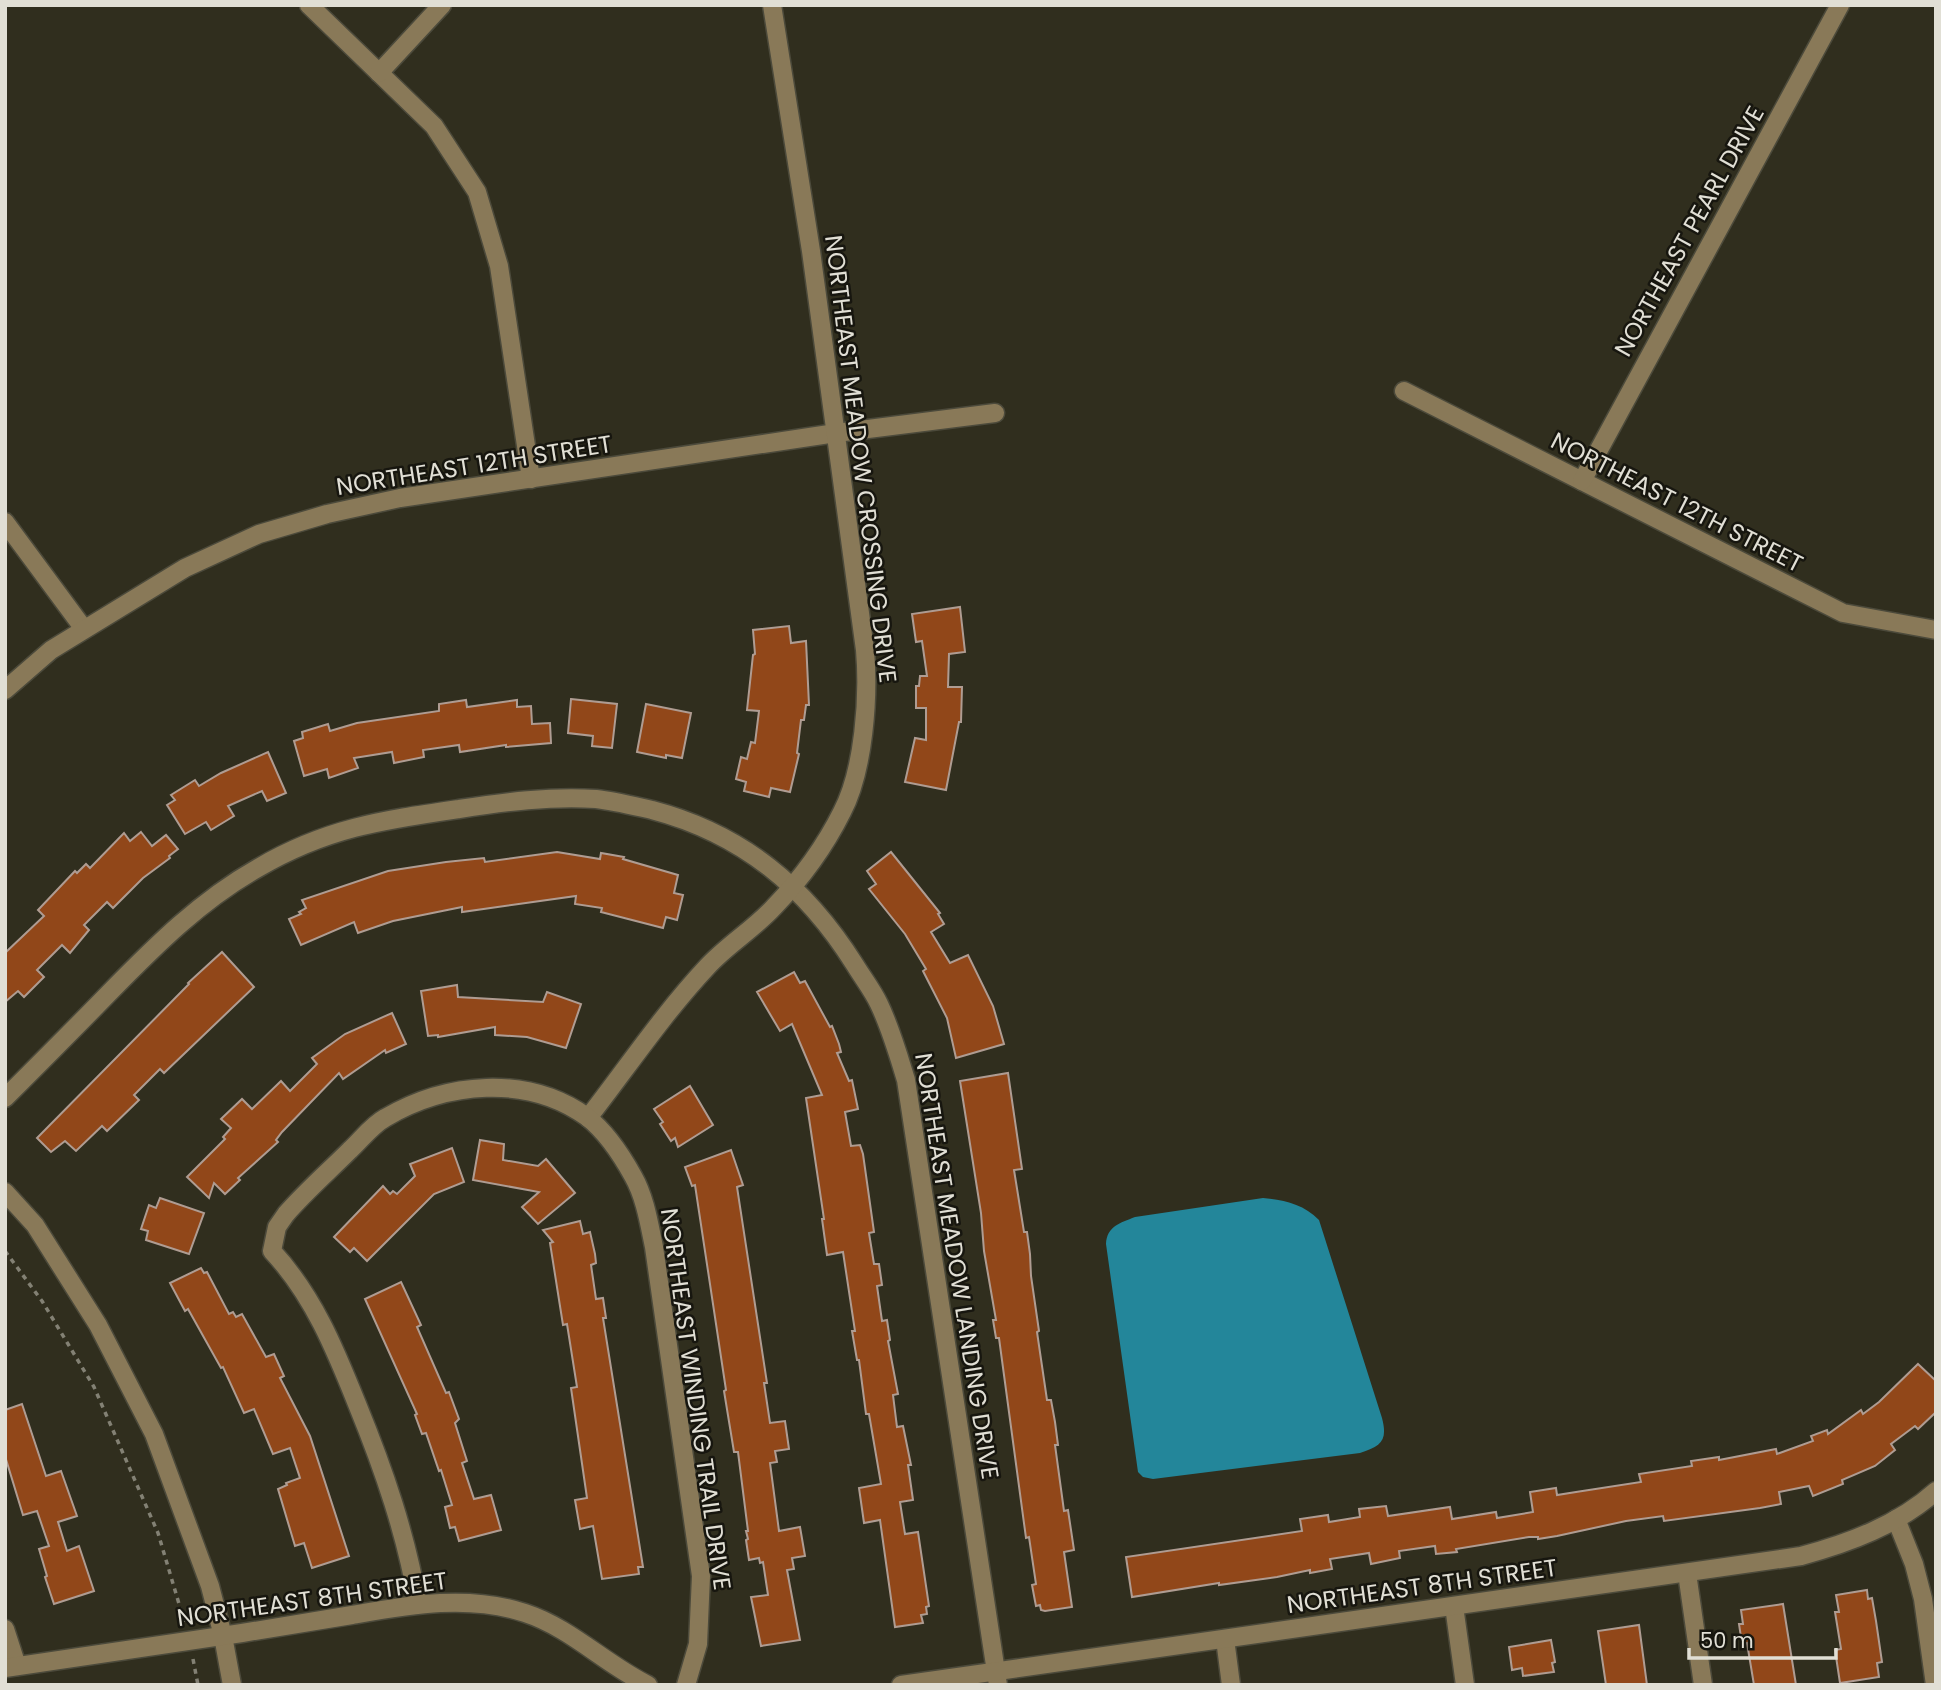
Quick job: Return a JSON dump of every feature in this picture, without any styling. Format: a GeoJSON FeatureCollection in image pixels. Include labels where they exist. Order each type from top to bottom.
{"type":"FeatureCollection","features":[{"type":"Feature","properties":{"kind":"street"},"geometry":{"type":"LineString","coordinates":[[309,5],[434,126],[477,192],[499,266],[531,479]]}},
{"type":"Feature","properties":{"kind":"street"},"geometry":{"type":"LineString","coordinates":[[379,73],[442,5]]}},
{"type":"Feature","properties":{"kind":"street","name":"NORTHEAST MEADOW CROSSING DRIVE"},"geometry":{"type":"LineString","coordinates":[[588,1118],[706,968],[769,912],[792,886],[843,811],[858,758],[866,704],[866,650],[811,251],[772,5]]}},
{"type":"Feature","properties":{"kind":"street","name":"NORTHEAST PEARL DRIVE"},"geometry":{"type":"LineString","coordinates":[[1582,481],[1840,5]]}},
{"type":"Feature","properties":{"kind":"street","name":"NORTHEAST 12TH STREET"},"geometry":{"type":"LineString","coordinates":[[1404,391],[1843,613],[1936,630]]}},
{"type":"Feature","properties":{"kind":"street","name":"NORTHEAST 12TH STREET"},"geometry":{"type":"LineString","coordinates":[[5,690],[51,650],[185,568],[259,534],[327,514],[400,498],[836,433],[995,413]]}},
{"type":"Feature","properties":{"kind":"street"},"geometry":{"type":"LineString","coordinates":[[5,522],[84,629]]}},
{"type":"Feature","properties":{"kind":"street","name":"NORTHEAST MEADOW LANDING DRIVE"},"geometry":{"type":"LineString","coordinates":[[5,1098],[156,946],[228,886],[287,851],[362,824],[523,800],[598,799],[673,816],[707,829],[755,856],[792,886],[839,941],[878,1002],[892,1034],[906,1080],[997,1678]]}},
{"type":"Feature","properties":{"kind":"street","name":"NORTHEAST WINDING TRAIL DRIVE"},"geometry":{"type":"LineString","coordinates":[[418,1604],[390,1488],[338,1355],[293,1274],[272,1251],[277,1227],[294,1205],[382,1120],[415,1101],[453,1091],[491,1087],[520,1090],[558,1101],[588,1118],[616,1148],[634,1177],[647,1212],[701,1576],[698,1644],[686,1685]]}},
{"type":"Feature","properties":{"kind":"street"},"geometry":{"type":"LineString","coordinates":[[5,1192],[35,1225],[98,1325],[154,1434],[210,1586],[232,1685]]}},
{"type":"Feature","properties":{"kind":"street","name":"NORTHEAST 8TH STREET"},"geometry":{"type":"LineString","coordinates":[[901,1685],[997,1678],[1226,1639],[1801,1556],[1833,1547],[1896,1519],[1936,1491]]}},
{"type":"Feature","properties":{"kind":"street"},"geometry":{"type":"LineString","coordinates":[[1896,1519],[1914,1564],[1923,1599],[1936,1685]]}},
{"type":"Feature","properties":{"kind":"street"},"geometry":{"type":"LineString","coordinates":[[1687,1573],[1703,1685]]}},
{"type":"Feature","properties":{"kind":"street","name":"NORTHEAST 8TH STREET"},"geometry":{"type":"LineString","coordinates":[[11,1667],[418,1604],[458,1602],[493,1605],[525,1613],[580,1640],[618,1668],[648,1685]]}},
{"type":"Feature","properties":{"kind":"street"},"geometry":{"type":"LineString","coordinates":[[1454,1606],[1465,1685]]}},
{"type":"Feature","properties":{"kind":"street"},"geometry":{"type":"LineString","coordinates":[[5,1629],[11,1667]]}},
{"type":"Feature","properties":{"kind":"street"},"geometry":{"type":"LineString","coordinates":[[1226,1639],[1231,1685]]}},
{"type":"Feature","properties":{"kind":"path"},"geometry":{"type":"LineString","coordinates":[[5,1251],[42,1301],[94,1387],[111,1422],[158,1533],[189,1641],[198,1685]]}},
{"type":"Feature","properties":{"kind":"water"},"geometry":{"type":"Polygon","coordinates":[[[1263,1198],[1293,1204],[1307,1210],[1319,1220],[1382,1418],[1384,1432],[1381,1442],[1360,1453],[1153,1479],[1143,1477],[1138,1472],[1106,1244],[1109,1233],[1115,1226],[1135,1217],[1263,1198]]]}},
{"type":"Feature","properties":{"kind":"building"},"geometry":{"type":"Polygon","coordinates":[[[960,607],[965,652],[949,654],[948,687],[962,687],[961,722],[946,790],[905,782],[915,738],[926,740],[926,708],[916,708],[916,686],[919,686],[920,676],[927,676],[922,641],[916,642],[912,614],[960,607]]]}},
{"type":"Feature","properties":{"kind":"building"},"geometry":{"type":"Polygon","coordinates":[[[789,626],[791,643],[806,641],[809,705],[806,705],[804,720],[801,720],[799,754],[790,792],[771,788],[769,797],[744,791],[746,782],[736,779],[741,757],[747,759],[751,742],[755,743],[759,711],[747,710],[755,654],[753,630],[789,626]]]}},
{"type":"Feature","properties":{"kind":"building"},"geometry":{"type":"Polygon","coordinates":[[[571,699],[617,704],[612,748],[592,746],[593,736],[568,733],[571,699]]]}},
{"type":"Feature","properties":{"kind":"building"},"geometry":{"type":"Polygon","coordinates":[[[466,700],[467,707],[517,700],[517,707],[531,706],[532,724],[550,723],[551,743],[506,745],[460,752],[459,745],[423,750],[424,757],[394,763],[392,752],[354,758],[358,768],[329,778],[327,769],[304,776],[294,741],[303,738],[302,732],[328,724],[330,731],[357,723],[439,711],[439,704],[466,700]]]}},
{"type":"Feature","properties":{"kind":"building"},"geometry":{"type":"Polygon","coordinates":[[[646,704],[691,713],[682,758],[666,755],[666,758],[637,752],[646,704]]]}},
{"type":"Feature","properties":{"kind":"building"},"geometry":{"type":"Polygon","coordinates":[[[268,752],[286,793],[267,801],[262,791],[228,806],[234,816],[211,830],[206,822],[185,834],[167,805],[175,800],[171,795],[195,780],[199,786],[268,752]]]}},
{"type":"Feature","properties":{"kind":"building"},"geometry":{"type":"Polygon","coordinates":[[[141,832],[152,846],[166,835],[178,849],[113,908],[107,902],[84,925],[89,930],[70,953],[62,945],[37,970],[44,977],[24,997],[18,991],[5,1002],[5,953],[44,916],[38,910],[75,871],[77,873],[86,864],[90,868],[124,833],[130,841],[141,832]]]}},
{"type":"Feature","properties":{"kind":"building"},"geometry":{"type":"Polygon","coordinates":[[[557,852],[600,859],[601,853],[624,857],[623,859],[678,875],[674,893],[683,895],[677,920],[666,917],[663,928],[601,912],[602,908],[575,904],[576,896],[462,912],[462,907],[393,921],[358,933],[354,922],[301,945],[289,919],[301,914],[299,912],[306,908],[302,900],[388,871],[446,862],[484,858],[485,862],[557,852]]]}},
{"type":"Feature","properties":{"kind":"building"},"geometry":{"type":"Polygon","coordinates":[[[891,852],[940,913],[938,914],[944,924],[931,932],[950,963],[968,955],[993,1006],[1004,1044],[956,1058],[947,1018],[923,971],[926,969],[905,934],[869,889],[876,884],[867,871],[891,852]]]}},
{"type":"Feature","properties":{"kind":"building"},"geometry":{"type":"Polygon","coordinates":[[[222,952],[254,987],[164,1073],[160,1069],[134,1095],[139,1100],[107,1131],[102,1126],[76,1151],[65,1141],[51,1152],[37,1138],[188,983],[222,952]]]}},
{"type":"Feature","properties":{"kind":"building"},"geometry":{"type":"Polygon","coordinates":[[[794,972],[800,983],[805,981],[830,1027],[832,1026],[841,1052],[837,1053],[849,1081],[852,1080],[858,1109],[845,1112],[851,1146],[860,1145],[863,1154],[874,1232],[869,1233],[874,1264],[879,1264],[882,1285],[877,1286],[882,1321],[887,1320],[898,1394],[893,1395],[897,1427],[903,1426],[911,1465],[908,1465],[913,1500],[900,1502],[905,1534],[918,1532],[929,1606],[926,1607],[927,1614],[921,1615],[923,1623],[895,1627],[880,1520],[864,1523],[859,1488],[881,1484],[852,1331],[855,1331],[843,1252],[827,1255],[806,1098],[822,1095],[792,1024],[780,1031],[757,992],[794,972]]]}},
{"type":"Feature","properties":{"kind":"building"},"geometry":{"type":"Polygon","coordinates":[[[457,985],[458,997],[543,1002],[547,992],[581,1004],[566,1048],[527,1037],[495,1035],[495,1027],[438,1037],[428,1036],[421,991],[457,985]]]}},
{"type":"Feature","properties":{"kind":"building"},"geometry":{"type":"Polygon","coordinates":[[[392,1013],[406,1044],[386,1053],[385,1050],[343,1079],[339,1073],[282,1132],[276,1140],[278,1142],[238,1178],[240,1180],[225,1194],[214,1183],[209,1198],[187,1177],[225,1139],[223,1137],[231,1128],[221,1119],[242,1099],[252,1109],[281,1081],[290,1091],[317,1064],[312,1058],[345,1034],[392,1013]]]}},
{"type":"Feature","properties":{"kind":"building"},"geometry":{"type":"Polygon","coordinates":[[[1008,1073],[1022,1169],[1014,1170],[1024,1232],[1027,1232],[1047,1400],[1051,1400],[1055,1422],[1058,1445],[1055,1445],[1064,1511],[1068,1510],[1074,1550],[1064,1552],[1072,1607],[1045,1611],[1041,1610],[1040,1605],[1036,1606],[1032,1585],[1036,1584],[1029,1537],[1026,1538],[999,1338],[996,1338],[993,1320],[996,1320],[960,1081],[1008,1073]]]}},
{"type":"Feature","properties":{"kind":"building"},"geometry":{"type":"Polygon","coordinates":[[[690,1086],[713,1125],[678,1147],[675,1138],[671,1141],[660,1124],[663,1122],[654,1109],[690,1086]]]}},
{"type":"Feature","properties":{"kind":"building"},"geometry":{"type":"Polygon","coordinates":[[[480,1140],[504,1144],[503,1160],[538,1166],[546,1159],[575,1193],[538,1224],[522,1207],[539,1192],[473,1180],[480,1140]]]}},
{"type":"Feature","properties":{"kind":"building"},"geometry":{"type":"Polygon","coordinates":[[[452,1148],[464,1182],[434,1194],[367,1261],[354,1248],[350,1252],[334,1237],[383,1186],[390,1194],[393,1191],[397,1194],[415,1176],[410,1164],[452,1148]]]}},
{"type":"Feature","properties":{"kind":"building"},"geometry":{"type":"Polygon","coordinates":[[[731,1150],[743,1185],[737,1187],[767,1383],[764,1383],[770,1423],[785,1421],[789,1449],[775,1451],[777,1462],[770,1463],[779,1531],[800,1527],[805,1556],[792,1558],[794,1569],[787,1570],[800,1640],[761,1646],[751,1597],[768,1595],[763,1562],[760,1563],[759,1558],[749,1560],[738,1452],[734,1452],[724,1391],[726,1390],[695,1185],[692,1186],[685,1167],[731,1150]]]}},
{"type":"Feature","properties":{"kind":"building"},"geometry":{"type":"Polygon","coordinates":[[[160,1198],[204,1213],[189,1254],[146,1240],[148,1231],[141,1229],[149,1205],[156,1208],[160,1198]]]}},
{"type":"Feature","properties":{"kind":"building"},"geometry":{"type":"Polygon","coordinates":[[[580,1221],[583,1234],[590,1232],[595,1254],[596,1263],[591,1265],[596,1299],[603,1298],[606,1318],[603,1318],[643,1567],[638,1567],[639,1574],[602,1579],[593,1526],[580,1529],[575,1500],[587,1498],[571,1388],[577,1387],[567,1324],[563,1325],[550,1243],[553,1242],[543,1230],[580,1221]]]}},
{"type":"Feature","properties":{"kind":"building"},"geometry":{"type":"Polygon","coordinates":[[[201,1268],[204,1273],[207,1272],[229,1314],[233,1312],[236,1317],[242,1314],[266,1357],[274,1354],[284,1376],[280,1378],[310,1436],[349,1556],[312,1568],[304,1543],[295,1546],[278,1489],[300,1478],[290,1448],[273,1454],[254,1409],[244,1413],[223,1367],[221,1368],[188,1309],[185,1311],[170,1283],[201,1268]]]}},
{"type":"Feature","properties":{"kind":"building"},"geometry":{"type":"Polygon","coordinates":[[[401,1282],[421,1325],[417,1327],[446,1393],[449,1392],[459,1419],[455,1423],[467,1461],[462,1463],[474,1499],[491,1495],[501,1530],[459,1541],[455,1527],[450,1528],[445,1507],[452,1505],[441,1470],[439,1471],[426,1433],[422,1434],[415,1415],[417,1414],[365,1299],[401,1282]]]}},
{"type":"Feature","properties":{"kind":"building"},"geometry":{"type":"Polygon","coordinates":[[[1918,1364],[1936,1381],[1936,1412],[1918,1429],[1915,1426],[1891,1444],[1895,1450],[1875,1466],[1842,1480],[1843,1484],[1813,1496],[1809,1486],[1779,1492],[1781,1504],[1760,1508],[1664,1521],[1663,1516],[1626,1521],[1557,1536],[1538,1539],[1529,1537],[1456,1549],[1457,1552],[1436,1554],[1435,1546],[1399,1551],[1400,1558],[1371,1564],[1369,1553],[1330,1559],[1332,1569],[1132,1597],[1126,1557],[1302,1531],[1300,1519],[1328,1515],[1329,1522],[1360,1517],[1359,1509],[1386,1506],[1388,1516],[1450,1507],[1452,1519],[1496,1512],[1497,1518],[1533,1512],[1530,1492],[1556,1488],[1557,1495],[1641,1482],[1639,1474],[1692,1466],[1691,1461],[1719,1457],[1719,1460],[1776,1449],[1777,1454],[1813,1441],[1811,1436],[1827,1430],[1828,1434],[1861,1410],[1863,1414],[1918,1364]]]}},
{"type":"Feature","properties":{"kind":"building"},"geometry":{"type":"Polygon","coordinates":[[[22,1404],[46,1476],[61,1471],[77,1516],[58,1522],[67,1551],[79,1546],[94,1591],[54,1604],[39,1549],[49,1546],[37,1511],[23,1515],[5,1456],[5,1410],[22,1404]]]}},
{"type":"Feature","properties":{"kind":"building"},"geometry":{"type":"Polygon","coordinates":[[[1867,1590],[1868,1599],[1872,1598],[1882,1662],[1877,1663],[1879,1677],[1840,1683],[1835,1650],[1841,1649],[1835,1612],[1839,1612],[1836,1595],[1867,1590]]]}},
{"type":"Feature","properties":{"kind":"building"},"geometry":{"type":"Polygon","coordinates":[[[1783,1604],[1796,1685],[1754,1685],[1747,1643],[1742,1644],[1739,1624],[1743,1624],[1741,1610],[1783,1604]]]}},
{"type":"Feature","properties":{"kind":"building"},"geometry":{"type":"Polygon","coordinates":[[[1639,1625],[1647,1685],[1606,1685],[1598,1631],[1639,1625]]]}},
{"type":"Feature","properties":{"kind":"building"},"geometry":{"type":"Polygon","coordinates":[[[1551,1640],[1554,1672],[1523,1676],[1522,1668],[1512,1670],[1509,1647],[1551,1640]]]}}]}
